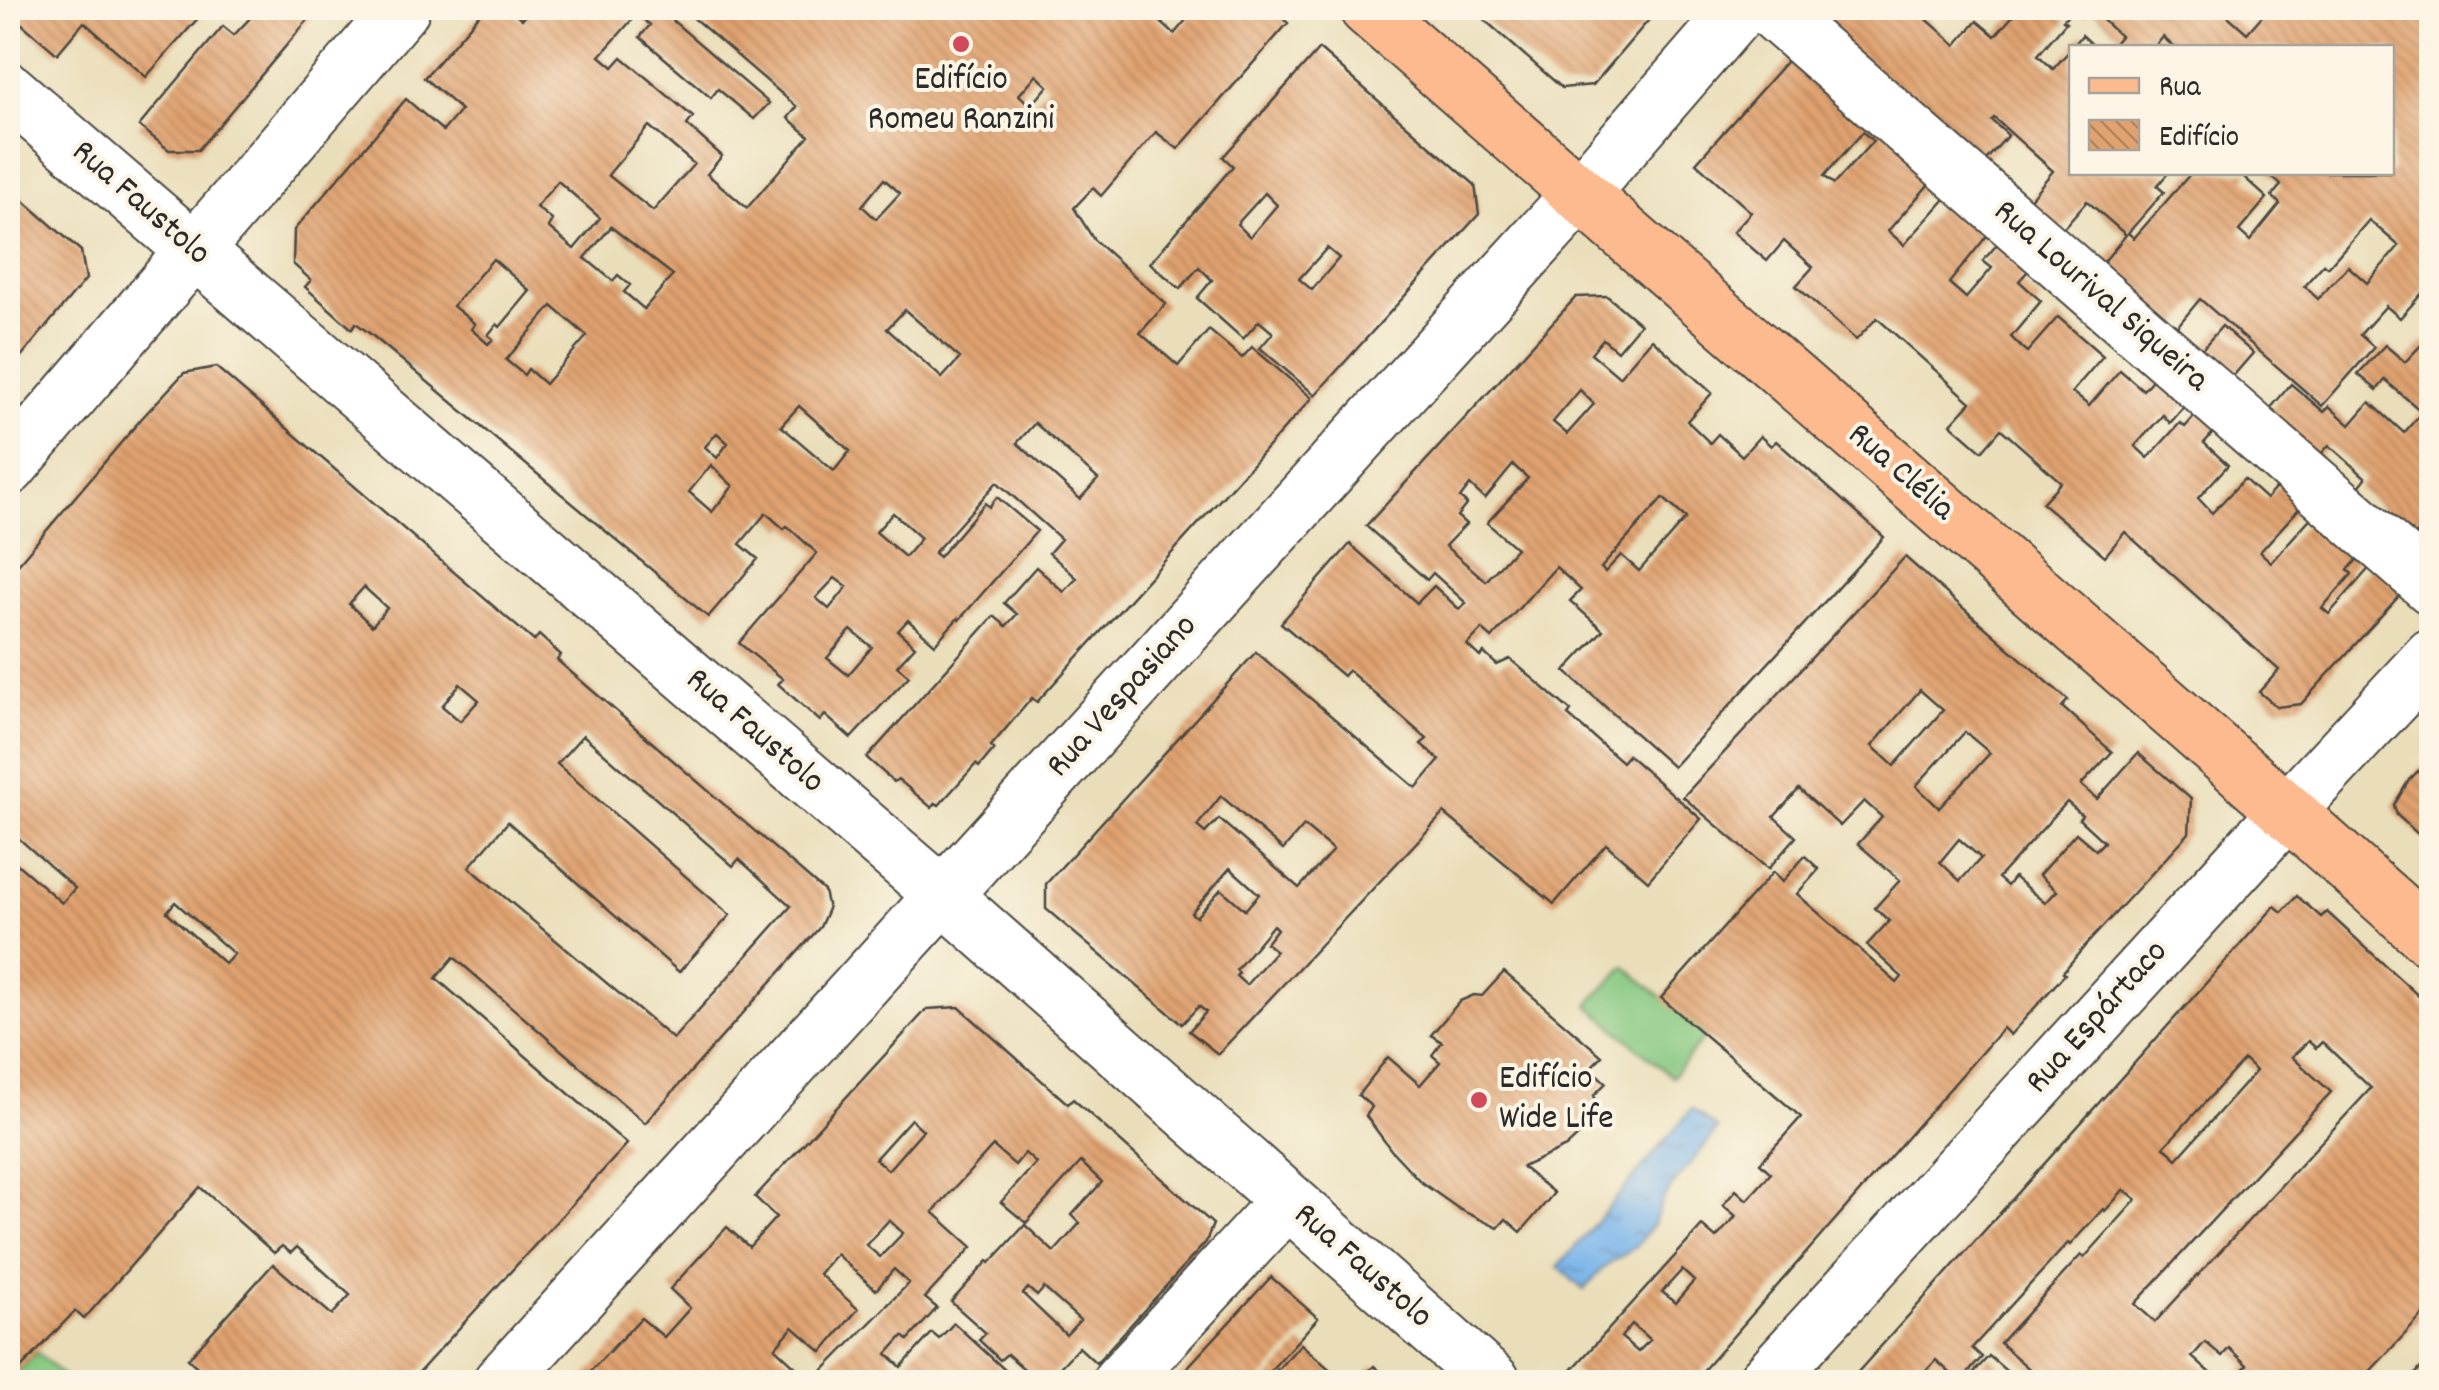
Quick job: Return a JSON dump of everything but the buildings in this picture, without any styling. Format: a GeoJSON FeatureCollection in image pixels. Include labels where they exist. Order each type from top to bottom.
{"type":"FeatureCollection","features":[{"type":"Feature","properties":{"kind":"main road","name":"Rua Clélia"},"geometry":{"type":"LineString","coordinates":[[1366,8],[2432,940]]}},
{"type":"Feature","properties":{"kind":"street"},"geometry":{"type":"LineString","coordinates":[[8,468],[402,8]]}},
{"type":"Feature","properties":{"kind":"street","name":"Rua Vespasiano"},"geometry":{"type":"LineString","coordinates":[[501,1382],[1580,194],[1741,8]]}},
{"type":"Feature","properties":{"kind":"street","name":"Rua Lourival Siqueira"},"geometry":{"type":"LineString","coordinates":[[1769,8],[2432,587]]}},
{"type":"Feature","properties":{"kind":"street","name":"Rua Faustolo"},"geometry":{"type":"LineString","coordinates":[[8,90],[944,896],[1493,1382]]}},
{"type":"Feature","properties":{"kind":"street","name":"Rua Espártaco"},"geometry":{"type":"LineString","coordinates":[[1766,1382],[2432,656]]}},
{"type":"Feature","properties":{"kind":"street"},"geometry":{"type":"LineString","coordinates":[[1120,1382],[1286,1202]]}},
{"type":"Feature","properties":{"kind":"green space"},"geometry":{"type":"Polygon","coordinates":[[[1625,966],[1706,1035],[1672,1077],[1588,1005],[1625,966]]]}},
{"type":"Feature","properties":{"kind":"green space"},"geometry":{"type":"Polygon","coordinates":[[[37,1352],[69,1382],[9,1382],[37,1352]]]}},
{"type":"Feature","properties":{"kind":"water"},"geometry":{"type":"Polygon","coordinates":[[[1692,1109],[1718,1129],[1663,1198],[1654,1223],[1635,1247],[1602,1269],[1584,1290],[1558,1267],[1692,1109]]]}},
{"type":"Feature","properties":{"kind":"place","name":"Edifício Romeu Ranzini"},"geometry":{"type":"Point","coordinates":[961,44]}},
{"type":"Feature","properties":{"kind":"place","name":"Edifício Wide Life"},"geometry":{"type":"Point","coordinates":[1479,1100]}}]}
